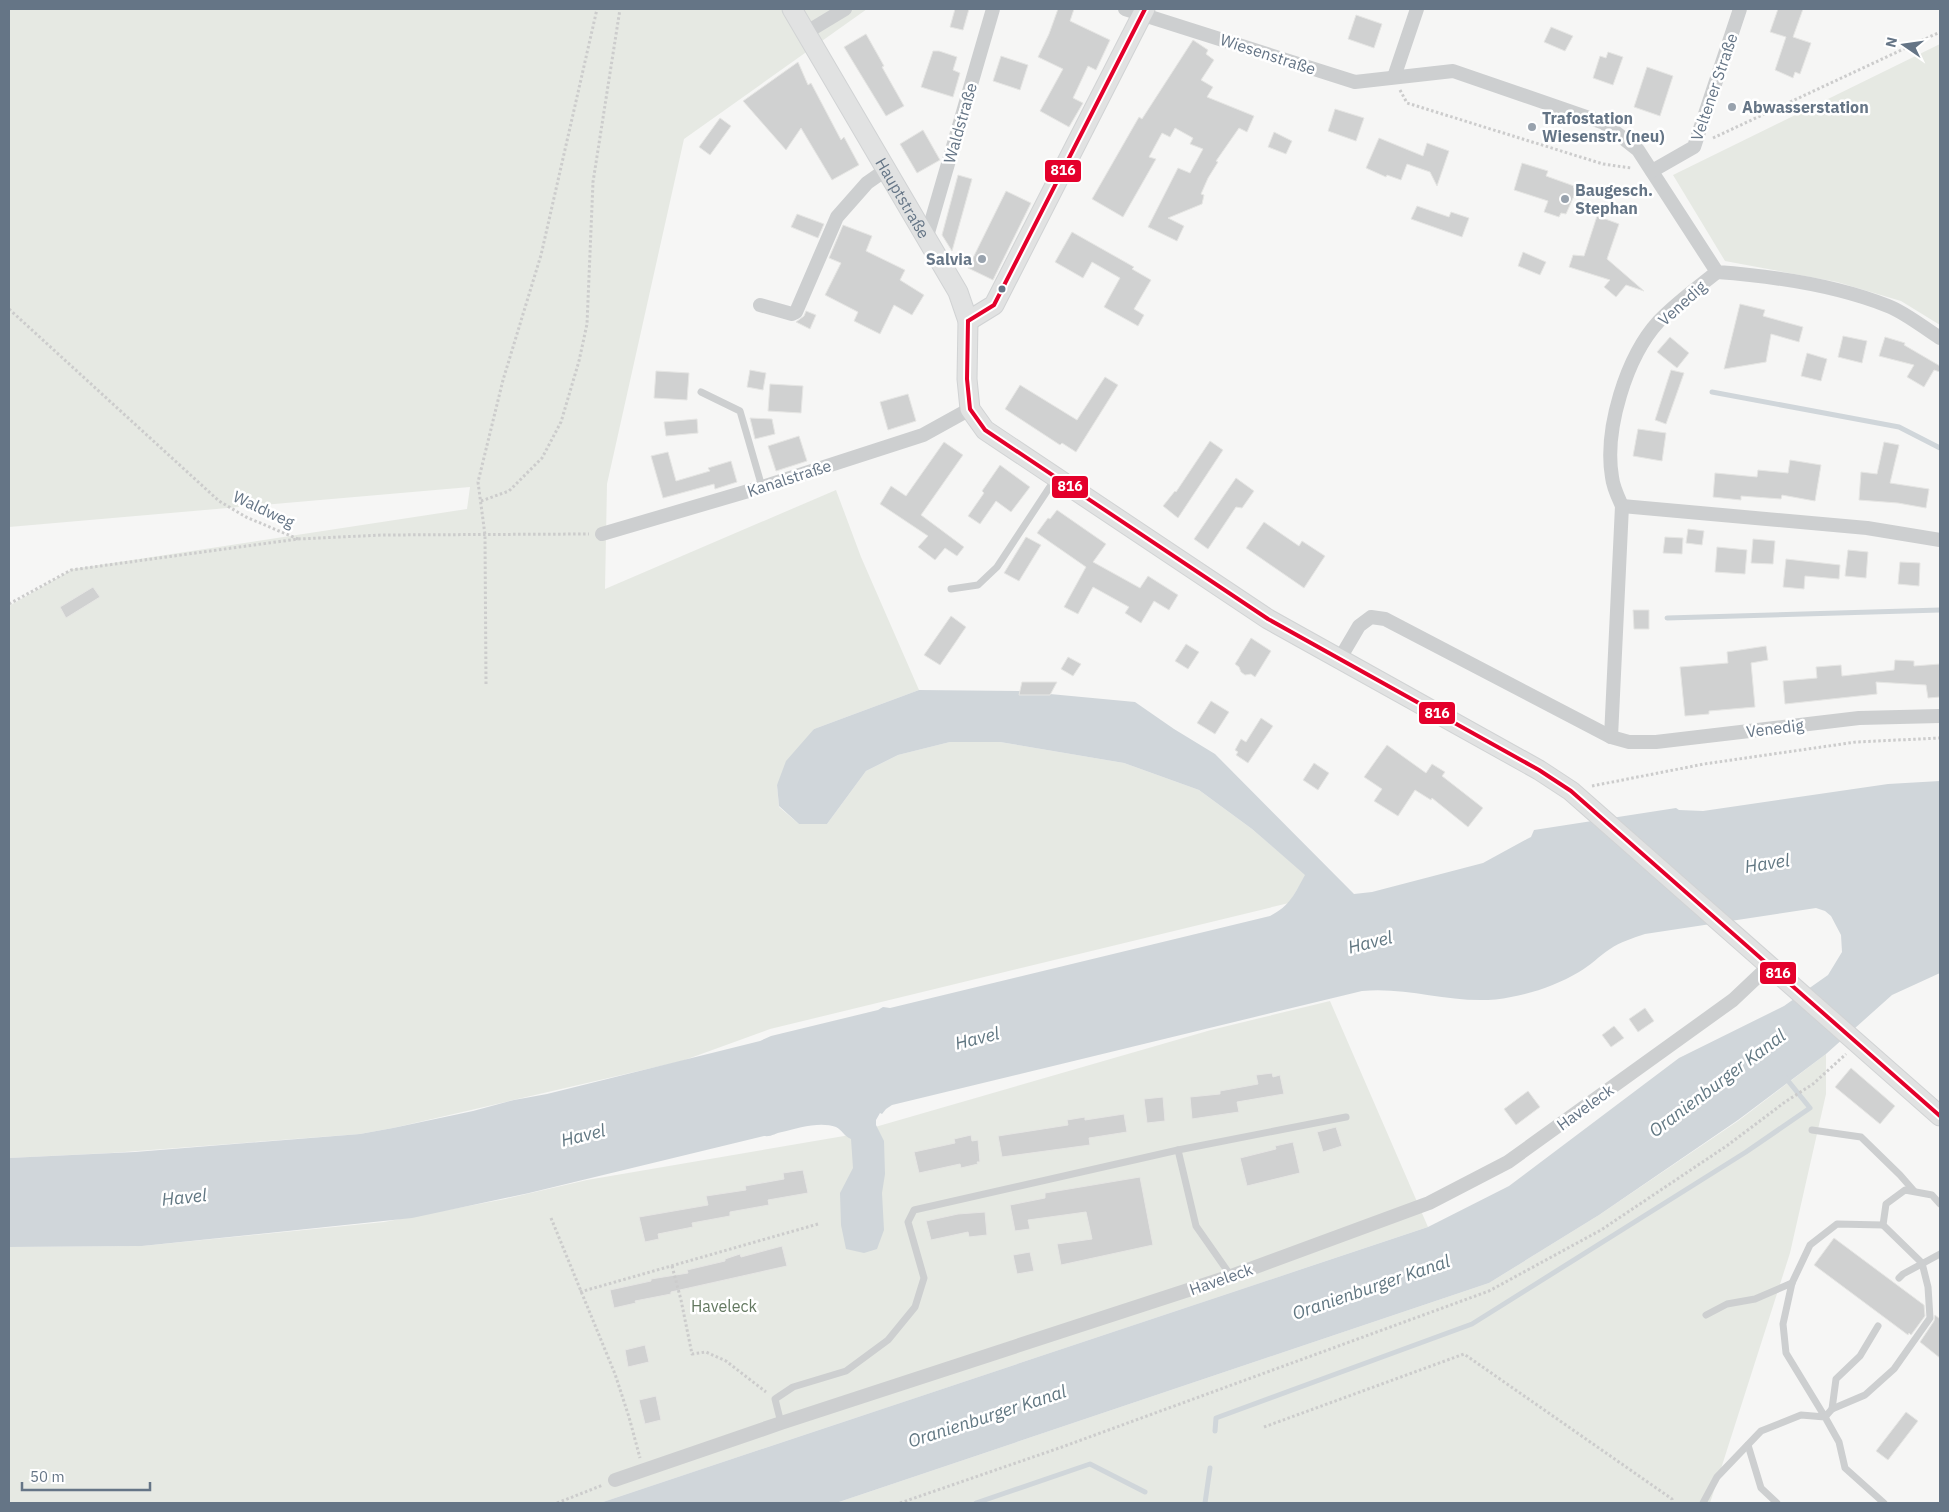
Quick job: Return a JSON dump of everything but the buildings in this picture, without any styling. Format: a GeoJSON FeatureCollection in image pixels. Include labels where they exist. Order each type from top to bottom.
{"type":"FeatureCollection","features":[{"type":"Feature","properties":{"kind":"main road","name":"Hauptstraße"},"geometry":{"type":"LineString","coordinates":[[792,9],[958,292],[968,321],[967,378],[970,409]]}},
{"type":"Feature","properties":{"kind":"main road"},"geometry":{"type":"LineString","coordinates":[[968,321],[994,305],[1138,11]]}},
{"type":"Feature","properties":{"kind":"main road"},"geometry":{"type":"LineString","coordinates":[[970,409],[985,430],[1268,620],[1539,770],[1571,791],[1940,1116]]}},
{"type":"Feature","properties":{"kind":"street"},"geometry":{"type":"LineString","coordinates":[[807,32],[845,9]]}},
{"type":"Feature","properties":{"kind":"street","name":"Waldstraße"},"geometry":{"type":"LineString","coordinates":[[926,236],[992,9]]}},
{"type":"Feature","properties":{"kind":"street"},"geometry":{"type":"LineString","coordinates":[[1394,77],[1418,9]]}},
{"type":"Feature","properties":{"kind":"street","name":"Veltener Straße"},"geometry":{"type":"LineString","coordinates":[[1652,172],[1694,147],[1740,9]]}},
{"type":"Feature","properties":{"kind":"street","name":"Wiesenstraße"},"geometry":{"type":"LineString","coordinates":[[1138,11],[1355,82],[1453,71],[1604,123],[1638,150]]}},
{"type":"Feature","properties":{"kind":"street","name":"Venedig"},"geometry":{"type":"LineString","coordinates":[[1638,150],[1717,272]]}},
{"type":"Feature","properties":{"kind":"street"},"geometry":{"type":"LineString","coordinates":[[760,305],[792,314],[796,312],[837,217],[867,183],[887,169]]}},
{"type":"Feature","properties":{"kind":"street","name":"Venedig"},"geometry":{"type":"LineString","coordinates":[[1611,738],[1622,506],[1612,479],[1610,451],[1618,404],[1629,368],[1640,347],[1658,322],[1683,298],[1717,272],[1750,275],[1848,294],[1890,306],[1940,338]]}},
{"type":"Feature","properties":{"kind":"street","name":"Kanalstraße"},"geometry":{"type":"LineString","coordinates":[[602,534],[762,487],[923,435],[970,409]]}},
{"type":"Feature","properties":{"kind":"street"},"geometry":{"type":"LineString","coordinates":[[1622,506],[1867,528],[1940,540]]}},
{"type":"Feature","properties":{"kind":"street","name":"Venedig"},"geometry":{"type":"LineString","coordinates":[[1339,660],[1359,626],[1371,617],[1385,619],[1611,738],[1629,742],[1656,742],[1859,718],[1940,716]]}},
{"type":"Feature","properties":{"kind":"street","name":"Haveleck"},"geometry":{"type":"LineString","coordinates":[[615,1480],[781,1423],[1231,1276],[1429,1203],[1508,1162],[1733,1000],[1770,965]]}},
{"type":"Feature","properties":{"kind":"lane"},"geometry":{"type":"LineString","coordinates":[[701,392],[740,411],[762,487]]}},
{"type":"Feature","properties":{"kind":"lane"},"geometry":{"type":"LineString","coordinates":[[951,589],[978,585],[997,567],[1056,478]]}},
{"type":"Feature","properties":{"kind":"lane"},"geometry":{"type":"LineString","coordinates":[[781,1423],[775,1399],[793,1387],[846,1371],[888,1340],[915,1307],[924,1278],[908,1222],[914,1210],[1178,1150],[1346,1117]]}},
{"type":"Feature","properties":{"kind":"lane"},"geometry":{"type":"LineString","coordinates":[[1812,1130],[1860,1137],[1914,1191]]}},
{"type":"Feature","properties":{"kind":"lane"},"geometry":{"type":"LineString","coordinates":[[1178,1150],[1196,1226],[1231,1276]]}},
{"type":"Feature","properties":{"kind":"lane"},"geometry":{"type":"LineString","coordinates":[[1884,1225],[1886,1204],[1905,1190],[1932,1195],[1940,1204]]}},
{"type":"Feature","properties":{"kind":"lane"},"geometry":{"type":"LineString","coordinates":[[1825,1417],[1832,1409],[1865,1395],[1894,1370],[1930,1318],[1928,1287],[1922,1263],[1884,1225],[1837,1224],[1810,1246],[1792,1283],[1783,1324],[1786,1353],[1838,1442],[1845,1468],[1884,1503]]}},
{"type":"Feature","properties":{"kind":"lane"},"geometry":{"type":"LineString","coordinates":[[1899,1278],[1940,1254]]}},
{"type":"Feature","properties":{"kind":"lane"},"geometry":{"type":"LineString","coordinates":[[1706,1315],[1727,1304],[1755,1299],[1792,1283]]}},
{"type":"Feature","properties":{"kind":"lane"},"geometry":{"type":"LineString","coordinates":[[1832,1409],[1836,1379],[1860,1356],[1878,1326]]}},
{"type":"Feature","properties":{"kind":"lane"},"geometry":{"type":"LineString","coordinates":[[1703,1503],[1717,1477],[1761,1431],[1801,1415],[1825,1417]]}},
{"type":"Feature","properties":{"kind":"lane"},"geometry":{"type":"LineString","coordinates":[[1748,1444],[1762,1488],[1777,1503]]}},
{"type":"Feature","properties":{"kind":"path"},"geometry":{"type":"LineString","coordinates":[[486,684],[485,535],[478,482],[503,380],[541,255],[597,9]]}},
{"type":"Feature","properties":{"kind":"path"},"geometry":{"type":"LineString","coordinates":[[481,501],[509,491],[542,458],[561,422],[579,362],[587,324],[593,182],[620,9]]}},
{"type":"Feature","properties":{"kind":"path"},"geometry":{"type":"LineString","coordinates":[[1694,147],[1940,32]]}},
{"type":"Feature","properties":{"kind":"path"},"geometry":{"type":"LineString","coordinates":[[1394,77],[1407,103],[1603,164],[1652,172]]}},
{"type":"Feature","properties":{"kind":"path","name":"Waldweg"},"geometry":{"type":"LineString","coordinates":[[9,310],[219,502],[246,517],[298,539]]}},
{"type":"Feature","properties":{"kind":"path"},"geometry":{"type":"LineString","coordinates":[[9,604],[71,570],[298,539],[382,535],[602,534]]}},
{"type":"Feature","properties":{"kind":"path"},"geometry":{"type":"LineString","coordinates":[[1571,791],[1704,764],[1856,742],[1940,738]]}},
{"type":"Feature","properties":{"kind":"path"},"geometry":{"type":"LineString","coordinates":[[900,1503],[1071,1444],[1489,1291],[1600,1230],[1728,1145],[1785,1102],[1813,1084],[1858,1044]]}},
{"type":"Feature","properties":{"kind":"path"},"geometry":{"type":"LineString","coordinates":[[551,1218],[615,1374],[629,1417],[639,1457],[651,1469]]}},
{"type":"Feature","properties":{"kind":"path"},"geometry":{"type":"LineString","coordinates":[[580,1292],[818,1224]]}},
{"type":"Feature","properties":{"kind":"path"},"geometry":{"type":"LineString","coordinates":[[672,1266],[682,1300],[692,1354],[706,1352],[726,1361],[775,1399]]}},
{"type":"Feature","properties":{"kind":"path"},"geometry":{"type":"LineString","coordinates":[[1264,1427],[1464,1354],[1672,1499],[1673,1503]]}},
{"type":"Feature","properties":{"kind":"path"},"geometry":{"type":"LineString","coordinates":[[557,1503],[615,1480]]}},
{"type":"Feature","properties":{"kind":"green space"},"geometry":{"type":"Polygon","coordinates":[[[9,9],[867,9],[684,139],[607,484],[605,589],[836,490],[861,557],[919,690],[814,729],[777,785],[779,807],[799,824],[827,824],[866,771],[898,755],[950,742],[1000,742],[1124,763],[1199,790],[1252,829],[1306,875],[1289,903],[770,1029],[682,1061],[393,1128],[360,1134],[111,1153],[9,1158],[9,606],[73,569],[467,509],[470,487],[9,527],[9,9]]]}},
{"type":"Feature","properties":{"kind":"green space"},"geometry":{"type":"Polygon","coordinates":[[[1940,44],[1940,325],[1901,301],[1837,282],[1725,261],[1673,175],[1940,44]]]}},
{"type":"Feature","properties":{"kind":"green space"},"geometry":{"type":"Polygon","coordinates":[[[1330,1001],[1428,1227],[600,1503],[9,1503],[9,1247],[142,1246],[384,1222],[505,1199],[587,1180],[844,1136],[1211,1030],[1330,1001]]]}},
{"type":"Feature","properties":{"kind":"green space"},"geometry":{"type":"Polygon","coordinates":[[[1826,1054],[1826,1094],[1790,1253],[1710,1503],[836,1503],[1489,1283],[1599,1215],[1738,1121],[1826,1054]]]}},
{"type":"Feature","properties":{"kind":"water"},"geometry":{"type":"Polygon","coordinates":[[[919,690],[1018,691],[1135,702],[1215,754],[1354,894],[1372,892],[1483,863],[1531,837],[1534,830],[1676,808],[1679,810],[1703,811],[1888,784],[1940,781],[1940,973],[1892,995],[1826,1054],[1738,1120],[1599,1215],[1489,1283],[836,1503],[600,1503],[1428,1227],[1509,1186],[1679,1058],[1784,1006],[1828,975],[1842,952],[1841,935],[1831,916],[1825,911],[1816,908],[1645,934],[1614,947],[1583,970],[1563,980],[1546,988],[1520,995],[1492,1000],[1474,1000],[1399,991],[1362,991],[892,1105],[882,1114],[880,1113],[876,1120],[876,1125],[884,1141],[885,1174],[882,1193],[884,1230],[877,1249],[864,1253],[846,1249],[841,1225],[840,1193],[853,1168],[851,1139],[836,1127],[830,1125],[802,1127],[529,1193],[412,1218],[142,1246],[9,1247],[9,1158],[135,1152],[360,1134],[473,1111],[760,1041],[771,1036],[878,1010],[883,1007],[890,1008],[1270,916],[1287,903],[1305,875],[1252,829],[1199,790],[1124,763],[1000,742],[950,742],[898,755],[866,771],[827,824],[799,824],[779,806],[777,785],[786,761],[814,729],[919,690]]]}},
{"type":"Feature","properties":{"kind":"waterway"},"geometry":{"type":"LineString","coordinates":[[1712,392],[1899,427],[1940,448]]}},
{"type":"Feature","properties":{"kind":"waterway"},"geometry":{"type":"LineString","coordinates":[[1667,618],[1940,610]]}},
{"type":"Feature","properties":{"kind":"waterway"},"geometry":{"type":"LineString","coordinates":[[1215,1431],[1216,1418],[1472,1324],[1746,1152],[1810,1108],[1785,1077]]}},
{"type":"Feature","properties":{"kind":"waterway"},"geometry":{"type":"LineString","coordinates":[[976,1503],[1090,1464],[1145,1492]]}},
{"type":"Feature","properties":{"kind":"waterway"},"geometry":{"type":"LineString","coordinates":[[1205,1503],[1210,1468]]}},
{"type":"Feature","properties":{"kind":"transit line","name":"816"},"geometry":{"type":"LineString","coordinates":[[968,321],[994,305],[1145,9]]}},
{"type":"Feature","properties":{"kind":"transit line","name":"816"},"geometry":{"type":"LineString","coordinates":[[968,321],[967,379],[970,409],[985,430],[1268,619],[1539,770],[1571,791],[1940,1116]]}},
{"type":"Feature","properties":{"kind":"place","name":"Abwasserstation"},"geometry":{"type":"Point","coordinates":[1732,107]}},
{"type":"Feature","properties":{"kind":"place","name":"Trafostation Wiesenstr. (neu)"},"geometry":{"type":"Point","coordinates":[1532,127]}},
{"type":"Feature","properties":{"kind":"place","name":"Baugesch. Stephan"},"geometry":{"type":"Point","coordinates":[1565,199]}},
{"type":"Feature","properties":{"kind":"place","name":"Salvia"},"geometry":{"type":"Point","coordinates":[982,259]}},
{"type":"Feature","properties":{"kind":"water label","name":"Havel"},"geometry":{"type":"Point","coordinates":[1767,863]}},
{"type":"Feature","properties":{"kind":"water label","name":"Havel"},"geometry":{"type":"Point","coordinates":[1370,942]}},
{"type":"Feature","properties":{"kind":"water label","name":"Havel"},"geometry":{"type":"Point","coordinates":[977,1038]}},
{"type":"Feature","properties":{"kind":"water label","name":"Oranienburger Kanal"},"geometry":{"type":"Point","coordinates":[1717,1083]}},
{"type":"Feature","properties":{"kind":"water label","name":"Havel"},"geometry":{"type":"Point","coordinates":[583,1135]}},
{"type":"Feature","properties":{"kind":"water label","name":"Havel"},"geometry":{"type":"Point","coordinates":[184,1197]}},
{"type":"Feature","properties":{"kind":"water label","name":"Oranienburger Kanal"},"geometry":{"type":"Point","coordinates":[1371,1287]}},
{"type":"Feature","properties":{"kind":"water label","name":"Oranienburger Kanal"},"geometry":{"type":"Point","coordinates":[987,1416]}}]}
